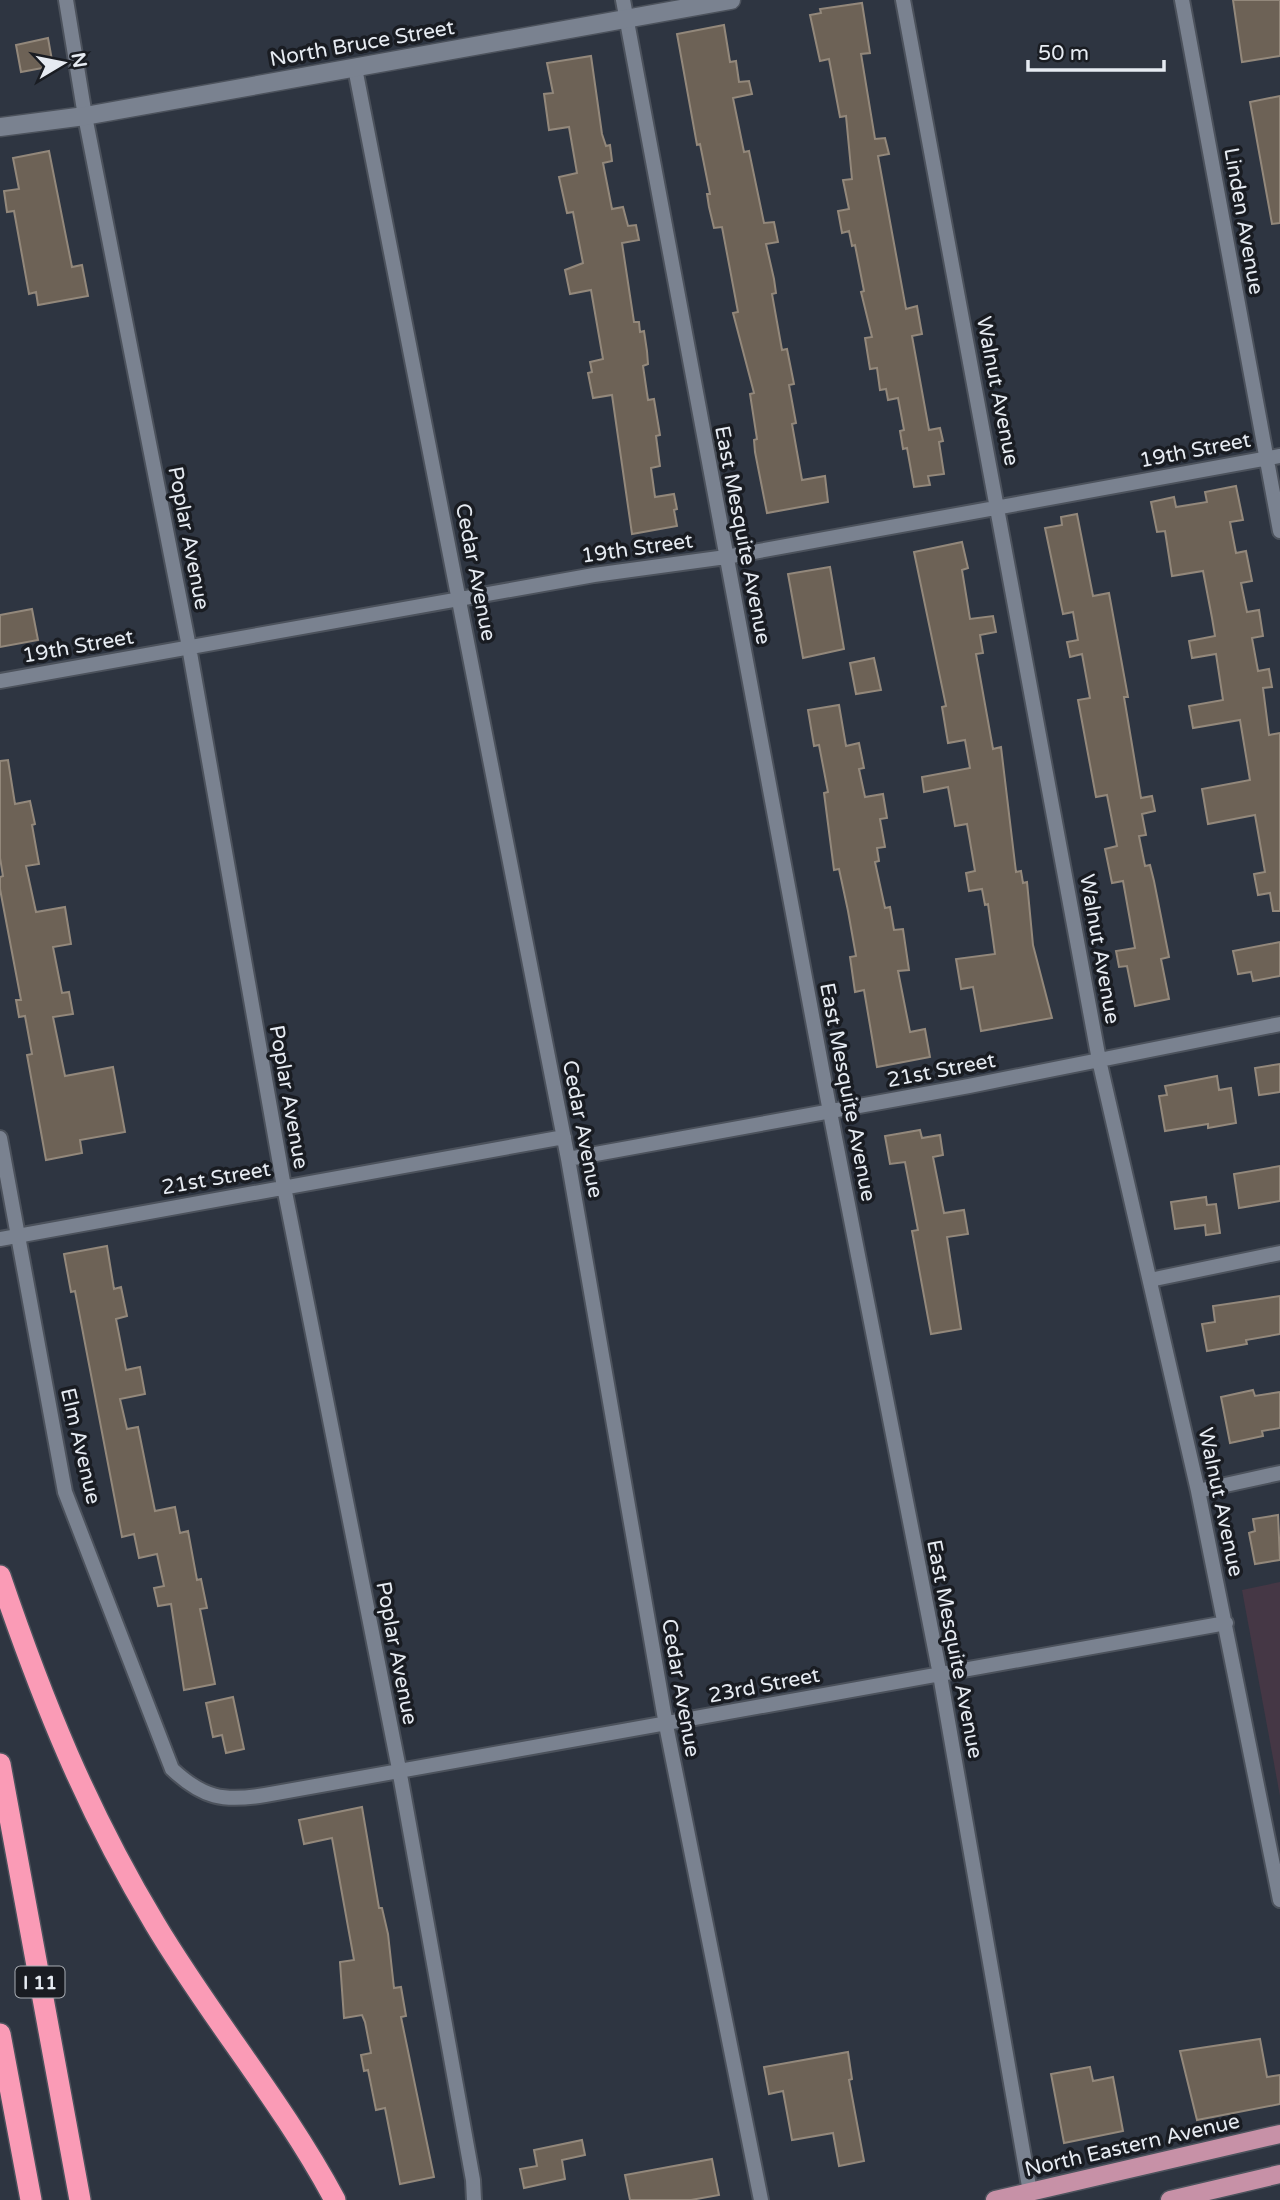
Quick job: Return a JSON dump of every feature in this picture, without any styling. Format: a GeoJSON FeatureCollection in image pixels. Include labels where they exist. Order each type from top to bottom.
{"type":"FeatureCollection","features":[{"type":"Feature","properties":{"kind":"highway"},"geometry":{"type":"LineString","coordinates":[[0,1576],[58,1738],[103,1834],[156,1926],[334,2196]]}},
{"type":"Feature","properties":{"kind":"highway","name":"I 11"},"geometry":{"type":"LineString","coordinates":[[0,1765],[80,2200]]}},
{"type":"Feature","properties":{"kind":"highway"},"geometry":{"type":"LineString","coordinates":[[0,2034],[31,2200]]}},
{"type":"Feature","properties":{"kind":"main road","name":"North Eastern Avenue"},"geometry":{"type":"LineString","coordinates":[[995,2200],[1280,2134]]}},
{"type":"Feature","properties":{"kind":"main road"},"geometry":{"type":"LineString","coordinates":[[1170,2200],[1280,2174]]}},
{"type":"Feature","properties":{"kind":"street","name":"Poplar Avenue"},"geometry":{"type":"LineString","coordinates":[[66,0],[85,116],[189,647],[284,1187],[399,1769],[473,2180],[474,2200]]}},
{"type":"Feature","properties":{"kind":"street","name":"East Mesquite Avenue"},"geometry":{"type":"LineString","coordinates":[[623,0],[830,1112],[940,1675],[1030,2192]]}},
{"type":"Feature","properties":{"kind":"street","name":"North Bruce Street"},"geometry":{"type":"LineString","coordinates":[[0,127],[85,116],[731,0]]}},
{"type":"Feature","properties":{"kind":"street","name":"Walnut Avenue"},"geometry":{"type":"LineString","coordinates":[[903,0],[1099,1060],[1198,1491],[1280,1900]]}},
{"type":"Feature","properties":{"kind":"street","name":"Linden Avenue"},"geometry":{"type":"LineString","coordinates":[[1182,0],[1273,457],[1280,531]]}},
{"type":"Feature","properties":{"kind":"street","name":"Cedar Avenue"},"geometry":{"type":"LineString","coordinates":[[355,68],[568,1158],[666,1725],[761,2200]]}},
{"type":"Feature","properties":{"kind":"street","name":"19th Street"},"geometry":{"type":"LineString","coordinates":[[0,681],[594,575],[726,557],[1273,457]]}},
{"type":"Feature","properties":{"kind":"street","name":"21st Street"},"geometry":{"type":"LineString","coordinates":[[568,1158],[830,1112],[1280,1024]]}},
{"type":"Feature","properties":{"kind":"street","name":"21st Street"},"geometry":{"type":"LineString","coordinates":[[0,1239],[564,1137]]}},
{"type":"Feature","properties":{"kind":"street","name":"Elm Avenue"},"geometry":{"type":"LineString","coordinates":[[0,1138],[65,1492],[172,1769],[188,1784]]}},
{"type":"Feature","properties":{"kind":"street"},"geometry":{"type":"LineString","coordinates":[[1150,1280],[1280,1253]]}},
{"type":"Feature","properties":{"kind":"street"},"geometry":{"type":"LineString","coordinates":[[1198,1491],[1280,1474]]}},
{"type":"Feature","properties":{"kind":"street","name":"23rd Street"},"geometry":{"type":"LineString","coordinates":[[188,1784],[206,1795],[240,1799],[1226,1623]]}},
{"type":"Feature","properties":{"kind":"shaded area"},"geometry":{"type":"Polygon","coordinates":[[[1280,1582],[1280,1796],[1242,1590],[1280,1582]]]}},
{"type":"Feature","properties":{"kind":"building"},"geometry":{"type":"Polygon","coordinates":[[[1233,0],[1280,0],[1280,56],[1242,62],[1233,0]]]}},
{"type":"Feature","properties":{"kind":"building"},"geometry":{"type":"Polygon","coordinates":[[[862,3],[870,53],[861,54],[875,139],[885,138],[889,154],[878,156],[906,309],[917,306],[922,334],[912,336],[929,430],[940,428],[943,441],[939,442],[944,474],[928,476],[930,485],[914,487],[907,448],[903,449],[900,431],[904,430],[898,398],[888,400],[886,389],[880,390],[877,368],[870,369],[865,338],[872,337],[861,292],[864,291],[855,245],[852,246],[849,231],[842,233],[838,211],[849,209],[843,180],[852,179],[846,116],[840,117],[829,59],[820,61],[810,15],[821,13],[820,9],[862,3]]]}},
{"type":"Feature","properties":{"kind":"building"},"geometry":{"type":"Polygon","coordinates":[[[724,25],[730,62],[736,61],[739,82],[749,81],[752,94],[733,98],[744,152],[749,151],[764,223],[774,222],[778,242],[766,244],[774,279],[776,293],[772,294],[782,350],[787,349],[794,384],[789,385],[796,423],[792,424],[802,480],[825,476],[828,502],[767,513],[755,452],[754,440],[757,439],[750,394],[754,393],[733,313],[738,312],[722,227],[714,228],[709,207],[707,194],[710,194],[700,144],[697,145],[677,34],[724,25]]]}},
{"type":"Feature","properties":{"kind":"building"},"geometry":{"type":"Polygon","coordinates":[[[48,38],[53,66],[21,72],[16,45],[48,38]]]}},
{"type":"Feature","properties":{"kind":"building"},"geometry":{"type":"Polygon","coordinates":[[[591,56],[602,134],[606,146],[610,145],[612,161],[603,163],[612,209],[623,207],[628,226],[636,225],[639,240],[622,243],[634,322],[639,322],[640,332],[644,331],[648,364],[643,366],[648,400],[654,399],[660,435],[656,436],[660,466],[651,468],[655,497],[674,494],[677,509],[674,510],[677,526],[632,534],[612,395],[593,398],[588,373],[592,372],[590,362],[603,359],[591,290],[570,294],[565,270],[583,263],[573,212],[567,213],[559,177],[577,173],[569,127],[549,130],[544,94],[553,93],[547,63],[591,56]]]}},
{"type":"Feature","properties":{"kind":"building"},"geometry":{"type":"Polygon","coordinates":[[[1280,96],[1280,223],[1272,224],[1250,102],[1280,96]]]}},
{"type":"Feature","properties":{"kind":"building"},"geometry":{"type":"Polygon","coordinates":[[[49,151],[72,267],[82,265],[88,296],[38,305],[36,292],[29,294],[14,211],[7,212],[4,191],[19,189],[13,158],[49,151]]]}},
{"type":"Feature","properties":{"kind":"building"},"geometry":{"type":"Polygon","coordinates":[[[1236,486],[1243,520],[1230,522],[1236,553],[1246,551],[1252,581],[1241,583],[1247,612],[1259,610],[1263,636],[1252,638],[1258,671],[1269,669],[1272,687],[1263,688],[1269,735],[1280,733],[1280,911],[1273,911],[1270,893],[1258,895],[1254,874],[1265,872],[1255,815],[1208,824],[1202,789],[1250,780],[1240,720],[1193,728],[1189,706],[1223,700],[1216,654],[1192,658],[1189,641],[1215,636],[1212,618],[1203,571],[1172,576],[1165,531],[1157,532],[1151,502],[1174,497],[1176,507],[1207,502],[1205,492],[1236,486]]]}},
{"type":"Feature","properties":{"kind":"building"},"geometry":{"type":"Polygon","coordinates":[[[1077,514],[1093,596],[1109,593],[1128,697],[1124,697],[1141,798],[1152,796],[1155,811],[1142,814],[1146,835],[1139,836],[1145,866],[1150,865],[1154,881],[1169,957],[1161,959],[1169,999],[1135,1006],[1127,966],[1119,967],[1116,951],[1135,948],[1123,881],[1112,883],[1105,849],[1117,846],[1107,795],[1096,797],[1078,700],[1090,698],[1082,654],[1070,657],[1067,642],[1078,640],[1073,612],[1063,614],[1045,528],[1062,525],[1061,517],[1077,514]]]}},
{"type":"Feature","properties":{"kind":"building"},"geometry":{"type":"Polygon","coordinates":[[[962,542],[968,568],[962,570],[970,619],[993,616],[996,632],[980,635],[983,653],[976,654],[993,749],[1001,747],[1016,872],[1021,871],[1023,883],[1027,882],[1033,945],[1052,1018],[981,1031],[973,987],[961,989],[956,959],[995,954],[988,904],[985,905],[982,889],[969,891],[966,873],[975,871],[967,824],[955,826],[948,787],[924,792],[922,777],[970,768],[965,740],[948,743],[942,707],[946,706],[914,552],[962,542]]]}},
{"type":"Feature","properties":{"kind":"building"},"geometry":{"type":"Polygon","coordinates":[[[830,567],[844,649],[803,658],[788,574],[830,567]]]}},
{"type":"Feature","properties":{"kind":"building"},"geometry":{"type":"Polygon","coordinates":[[[32,609],[38,640],[0,647],[0,615],[32,609]]]}},
{"type":"Feature","properties":{"kind":"building"},"geometry":{"type":"Polygon","coordinates":[[[874,658],[881,690],[856,694],[850,663],[874,658]]]}},
{"type":"Feature","properties":{"kind":"building"},"geometry":{"type":"Polygon","coordinates":[[[839,705],[846,746],[859,743],[864,768],[859,769],[865,797],[883,794],[887,818],[880,819],[885,847],[877,848],[879,861],[875,862],[885,908],[890,907],[894,930],[903,929],[909,970],[898,971],[910,1032],[925,1029],[930,1057],[877,1067],[864,990],[855,992],[850,957],[856,956],[839,869],[834,870],[824,793],[828,792],[819,745],[814,746],[808,710],[839,705]]]}},
{"type":"Feature","properties":{"kind":"building"},"geometry":{"type":"Polygon","coordinates":[[[8,760],[15,804],[30,801],[35,824],[32,825],[39,864],[26,866],[36,912],[65,907],[71,944],[53,947],[62,993],[69,992],[73,1014],[53,1017],[65,1076],[113,1067],[125,1132],[80,1140],[82,1153],[46,1160],[27,1055],[32,1054],[25,1016],[19,1017],[16,1000],[21,1000],[0,889],[0,877],[3,876],[0,858],[0,761],[8,760]]]}},
{"type":"Feature","properties":{"kind":"building"},"geometry":{"type":"Polygon","coordinates":[[[1280,942],[1280,976],[1253,981],[1251,972],[1238,974],[1233,951],[1280,942]]]}},
{"type":"Feature","properties":{"kind":"building"},"geometry":{"type":"Polygon","coordinates":[[[1280,1064],[1280,1092],[1259,1095],[1255,1068],[1280,1064]]]}},
{"type":"Feature","properties":{"kind":"building"},"geometry":{"type":"Polygon","coordinates":[[[1217,1076],[1219,1090],[1231,1088],[1236,1123],[1208,1128],[1208,1124],[1165,1131],[1159,1096],[1167,1095],[1165,1086],[1217,1076]]]}},
{"type":"Feature","properties":{"kind":"building"},"geometry":{"type":"Polygon","coordinates":[[[920,1130],[922,1138],[940,1135],[943,1155],[933,1157],[944,1213],[964,1210],[968,1234],[947,1237],[961,1329],[931,1334],[912,1231],[918,1230],[905,1162],[890,1164],[885,1136],[920,1130]]]}},
{"type":"Feature","properties":{"kind":"building"},"geometry":{"type":"Polygon","coordinates":[[[1280,1166],[1280,1201],[1239,1208],[1234,1174],[1280,1166]]]}},
{"type":"Feature","properties":{"kind":"building"},"geometry":{"type":"Polygon","coordinates":[[[1206,1197],[1207,1205],[1216,1204],[1220,1233],[1206,1235],[1205,1225],[1175,1229],[1171,1202],[1206,1197]]]}},
{"type":"Feature","properties":{"kind":"building"},"geometry":{"type":"Polygon","coordinates":[[[107,1246],[114,1289],[121,1287],[127,1316],[116,1319],[126,1370],[140,1367],[145,1394],[120,1399],[127,1429],[138,1427],[155,1511],[175,1507],[180,1533],[188,1531],[197,1580],[201,1579],[207,1608],[200,1609],[215,1684],[184,1690],[171,1604],[158,1606],[154,1588],[164,1586],[157,1554],[139,1558],[134,1534],[122,1537],[75,1291],[71,1292],[64,1254],[107,1246]]]}},
{"type":"Feature","properties":{"kind":"building"},"geometry":{"type":"Polygon","coordinates":[[[1280,1296],[1280,1334],[1246,1340],[1247,1344],[1207,1351],[1202,1324],[1215,1322],[1213,1306],[1280,1296]]]}},
{"type":"Feature","properties":{"kind":"building"},"geometry":{"type":"Polygon","coordinates":[[[1253,1390],[1255,1396],[1280,1392],[1280,1428],[1262,1431],[1263,1436],[1230,1443],[1221,1397],[1253,1390]]]}},
{"type":"Feature","properties":{"kind":"building"},"geometry":{"type":"Polygon","coordinates":[[[1278,1515],[1280,1560],[1255,1564],[1249,1533],[1255,1531],[1253,1519],[1278,1515]]]}},
{"type":"Feature","properties":{"kind":"building"},"geometry":{"type":"Polygon","coordinates":[[[233,1697],[244,1749],[226,1753],[222,1735],[213,1737],[206,1703],[233,1697]]]}},
{"type":"Feature","properties":{"kind":"building"},"geometry":{"type":"Polygon","coordinates":[[[362,1807],[379,1908],[382,1908],[388,1934],[394,1988],[401,1987],[406,2016],[401,2017],[434,2177],[400,2184],[385,2108],[376,2110],[368,2070],[364,2071],[361,2055],[371,2053],[365,2022],[362,2015],[344,2018],[340,1962],[354,1960],[332,1838],[304,1844],[299,1820],[362,1807]]]}},
{"type":"Feature","properties":{"kind":"building"},"geometry":{"type":"Polygon","coordinates":[[[1260,2039],[1267,2077],[1280,2075],[1280,2104],[1197,2120],[1180,2051],[1260,2039]]]}},
{"type":"Feature","properties":{"kind":"building"},"geometry":{"type":"Polygon","coordinates":[[[848,2052],[852,2079],[849,2080],[864,2161],[839,2166],[833,2133],[792,2140],[783,2091],[769,2094],[764,2067],[848,2052]]]}},
{"type":"Feature","properties":{"kind":"building"},"geometry":{"type":"Polygon","coordinates":[[[1090,2067],[1093,2081],[1113,2077],[1123,2131],[1064,2143],[1051,2074],[1090,2067]]]}},
{"type":"Feature","properties":{"kind":"building"},"geometry":{"type":"Polygon","coordinates":[[[582,2140],[585,2155],[562,2160],[565,2179],[524,2188],[520,2169],[537,2166],[534,2150],[582,2140]]]}},
{"type":"Feature","properties":{"kind":"building"},"geometry":{"type":"Polygon","coordinates":[[[712,2159],[719,2195],[691,2200],[630,2200],[625,2175],[712,2159]]]}}]}
